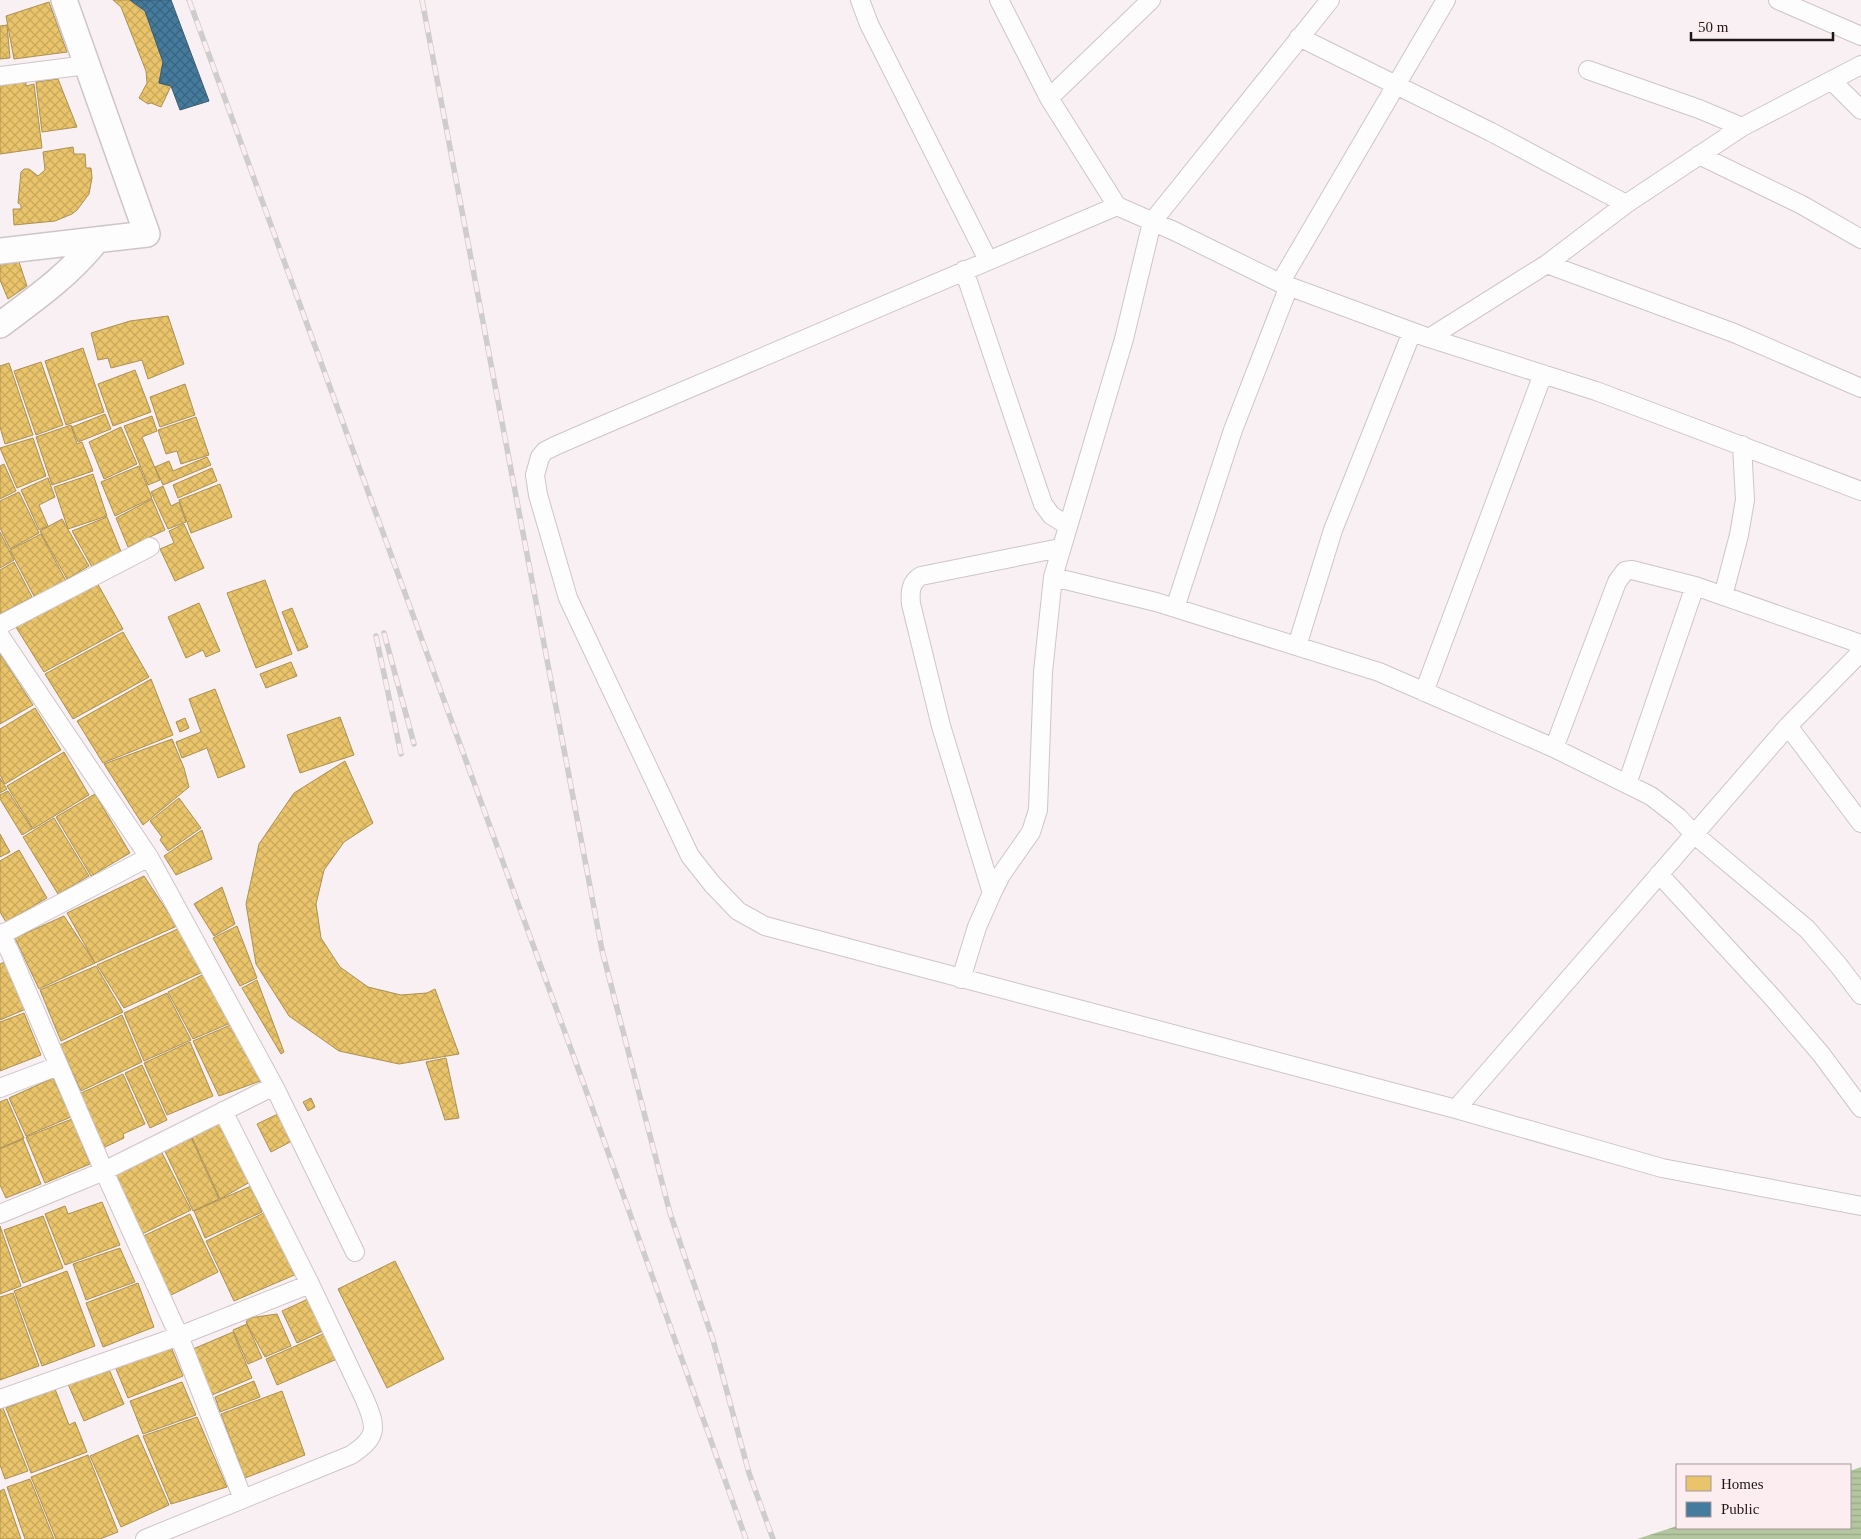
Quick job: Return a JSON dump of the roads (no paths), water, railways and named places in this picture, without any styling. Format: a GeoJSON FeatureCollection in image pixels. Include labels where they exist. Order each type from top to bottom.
{"type":"FeatureCollection","features":[{"type":"Feature","properties":{"kind":"street"},"geometry":{"type":"LineString","coordinates":[[0,251],[147,234],[64,0]]}},
{"type":"Feature","properties":{"kind":"street"},"geometry":{"type":"LineString","coordinates":[[860,0],[869,24],[988,260]]}},
{"type":"Feature","properties":{"kind":"street"},"geometry":{"type":"LineString","coordinates":[[999,0],[1049,98],[1117,206],[1285,284],[1429,338],[1596,391],[1861,491]]}},
{"type":"Feature","properties":{"kind":"street"},"geometry":{"type":"LineString","coordinates":[[1049,98],[1151,0]]}},
{"type":"Feature","properties":{"kind":"street"},"geometry":{"type":"LineString","coordinates":[[961,979],[977,927],[1000,875],[1031,832],[1038,810],[1042,672],[1053,577],[1060,548],[1124,339],[1152,222],[1330,0]]}},
{"type":"Feature","properties":{"kind":"street"},"geometry":{"type":"LineString","coordinates":[[1175,608],[1233,430],[1285,284],[1396,84],[1446,0]]}},
{"type":"Feature","properties":{"kind":"street"},"geometry":{"type":"LineString","coordinates":[[1778,0],[1861,36]]}},
{"type":"Feature","properties":{"kind":"street"},"geometry":{"type":"LineString","coordinates":[[1299,37],[1396,84],[1626,204]]}},
{"type":"Feature","properties":{"kind":"street"},"geometry":{"type":"LineString","coordinates":[[0,76],[87,65]]}},
{"type":"Feature","properties":{"kind":"street"},"geometry":{"type":"LineString","coordinates":[[1429,338],[1547,264],[1626,204],[1742,127],[1861,65]]}},
{"type":"Feature","properties":{"kind":"street"},"geometry":{"type":"LineString","coordinates":[[1588,70],[1699,109],[1742,127]]}},
{"type":"Feature","properties":{"kind":"street"},"geometry":{"type":"LineString","coordinates":[[1832,81],[1861,110]]}},
{"type":"Feature","properties":{"kind":"street"},"geometry":{"type":"LineString","coordinates":[[1699,155],[1802,205],[1861,239]]}},
{"type":"Feature","properties":{"kind":"street"},"geometry":{"type":"LineString","coordinates":[[1117,206],[555,446],[540,456],[535,475],[540,504],[568,598],[690,856],[712,886],[738,911],[765,926],[1456,1109],[1662,1168],[1861,1206]]}},
{"type":"Feature","properties":{"kind":"street"},"geometry":{"type":"LineString","coordinates":[[0,326],[62,278],[80,261],[97,240]]}},
{"type":"Feature","properties":{"kind":"street"},"geometry":{"type":"LineString","coordinates":[[1547,264],[1734,333],[1861,388]]}},
{"type":"Feature","properties":{"kind":"street"},"geometry":{"type":"LineString","coordinates":[[964,270],[1043,504],[1051,515],[1067,525]]}},
{"type":"Feature","properties":{"kind":"street"},"geometry":{"type":"LineString","coordinates":[[1297,646],[1333,530],[1412,332]]}},
{"type":"Feature","properties":{"kind":"street"},"geometry":{"type":"LineString","coordinates":[[1424,692],[1543,374]]}},
{"type":"Feature","properties":{"kind":"street"},"geometry":{"type":"LineString","coordinates":[[1723,596],[1739,535],[1745,500],[1742,445]]}},
{"type":"Feature","properties":{"kind":"street"},"geometry":{"type":"LineString","coordinates":[[0,625],[150,547]]}},
{"type":"Feature","properties":{"kind":"street"},"geometry":{"type":"LineString","coordinates":[[992,893],[941,726],[911,604],[912,585],[921,576],[1060,548]]}},
{"type":"Feature","properties":{"kind":"street"},"geometry":{"type":"LineString","coordinates":[[1554,748],[1617,582],[1625,571],[1632,570],[1695,586],[1861,644]]}},
{"type":"Feature","properties":{"kind":"street"},"geometry":{"type":"LineString","coordinates":[[1053,577],[1175,608],[1379,672],[1554,748],[1651,796],[1678,817],[1695,835],[1807,929],[1861,995]]}},
{"type":"Feature","properties":{"kind":"street"},"geometry":{"type":"LineString","coordinates":[[1627,784],[1695,586]]}},
{"type":"Feature","properties":{"kind":"street"},"geometry":{"type":"LineString","coordinates":[[2,643],[150,857],[274,1086],[355,1252]]}},
{"type":"Feature","properties":{"kind":"street"},"geometry":{"type":"LineString","coordinates":[[1456,1109],[1788,726],[1861,652]]}},
{"type":"Feature","properties":{"kind":"street"},"geometry":{"type":"LineString","coordinates":[[1788,726],[1861,823]]}},
{"type":"Feature","properties":{"kind":"street"},"geometry":{"type":"LineString","coordinates":[[150,857],[0,934],[5,954],[58,1066],[179,1336],[242,1499]]}},
{"type":"Feature","properties":{"kind":"street"},"geometry":{"type":"LineString","coordinates":[[1659,874],[1809,1040],[1861,1108]]}},
{"type":"Feature","properties":{"kind":"street"},"geometry":{"type":"LineString","coordinates":[[0,1088],[58,1066]]}},
{"type":"Feature","properties":{"kind":"street"},"geometry":{"type":"LineString","coordinates":[[0,1214],[104,1171],[274,1086]]}},
{"type":"Feature","properties":{"kind":"street"},"geometry":{"type":"LineString","coordinates":[[145,1539],[351,1455],[367,1444],[372,1433],[373,1424],[368,1407],[310,1284],[223,1111]]}},
{"type":"Feature","properties":{"kind":"street"},"geometry":{"type":"LineString","coordinates":[[0,1398],[179,1336],[310,1284]]}},
{"type":"Feature","properties":{"kind":"railway"},"geometry":{"type":"LineString","coordinates":[[189,0],[583,1082],[746,1539]]}},
{"type":"Feature","properties":{"kind":"railway"},"geometry":{"type":"LineString","coordinates":[[422,0],[602,950],[670,1213],[713,1340],[749,1473],[773,1539]]}},
{"type":"Feature","properties":{"kind":"railway"},"geometry":{"type":"LineString","coordinates":[[384,633],[414,744]]}},
{"type":"Feature","properties":{"kind":"railway"},"geometry":{"type":"LineString","coordinates":[[376,636],[401,754]]}}]}
